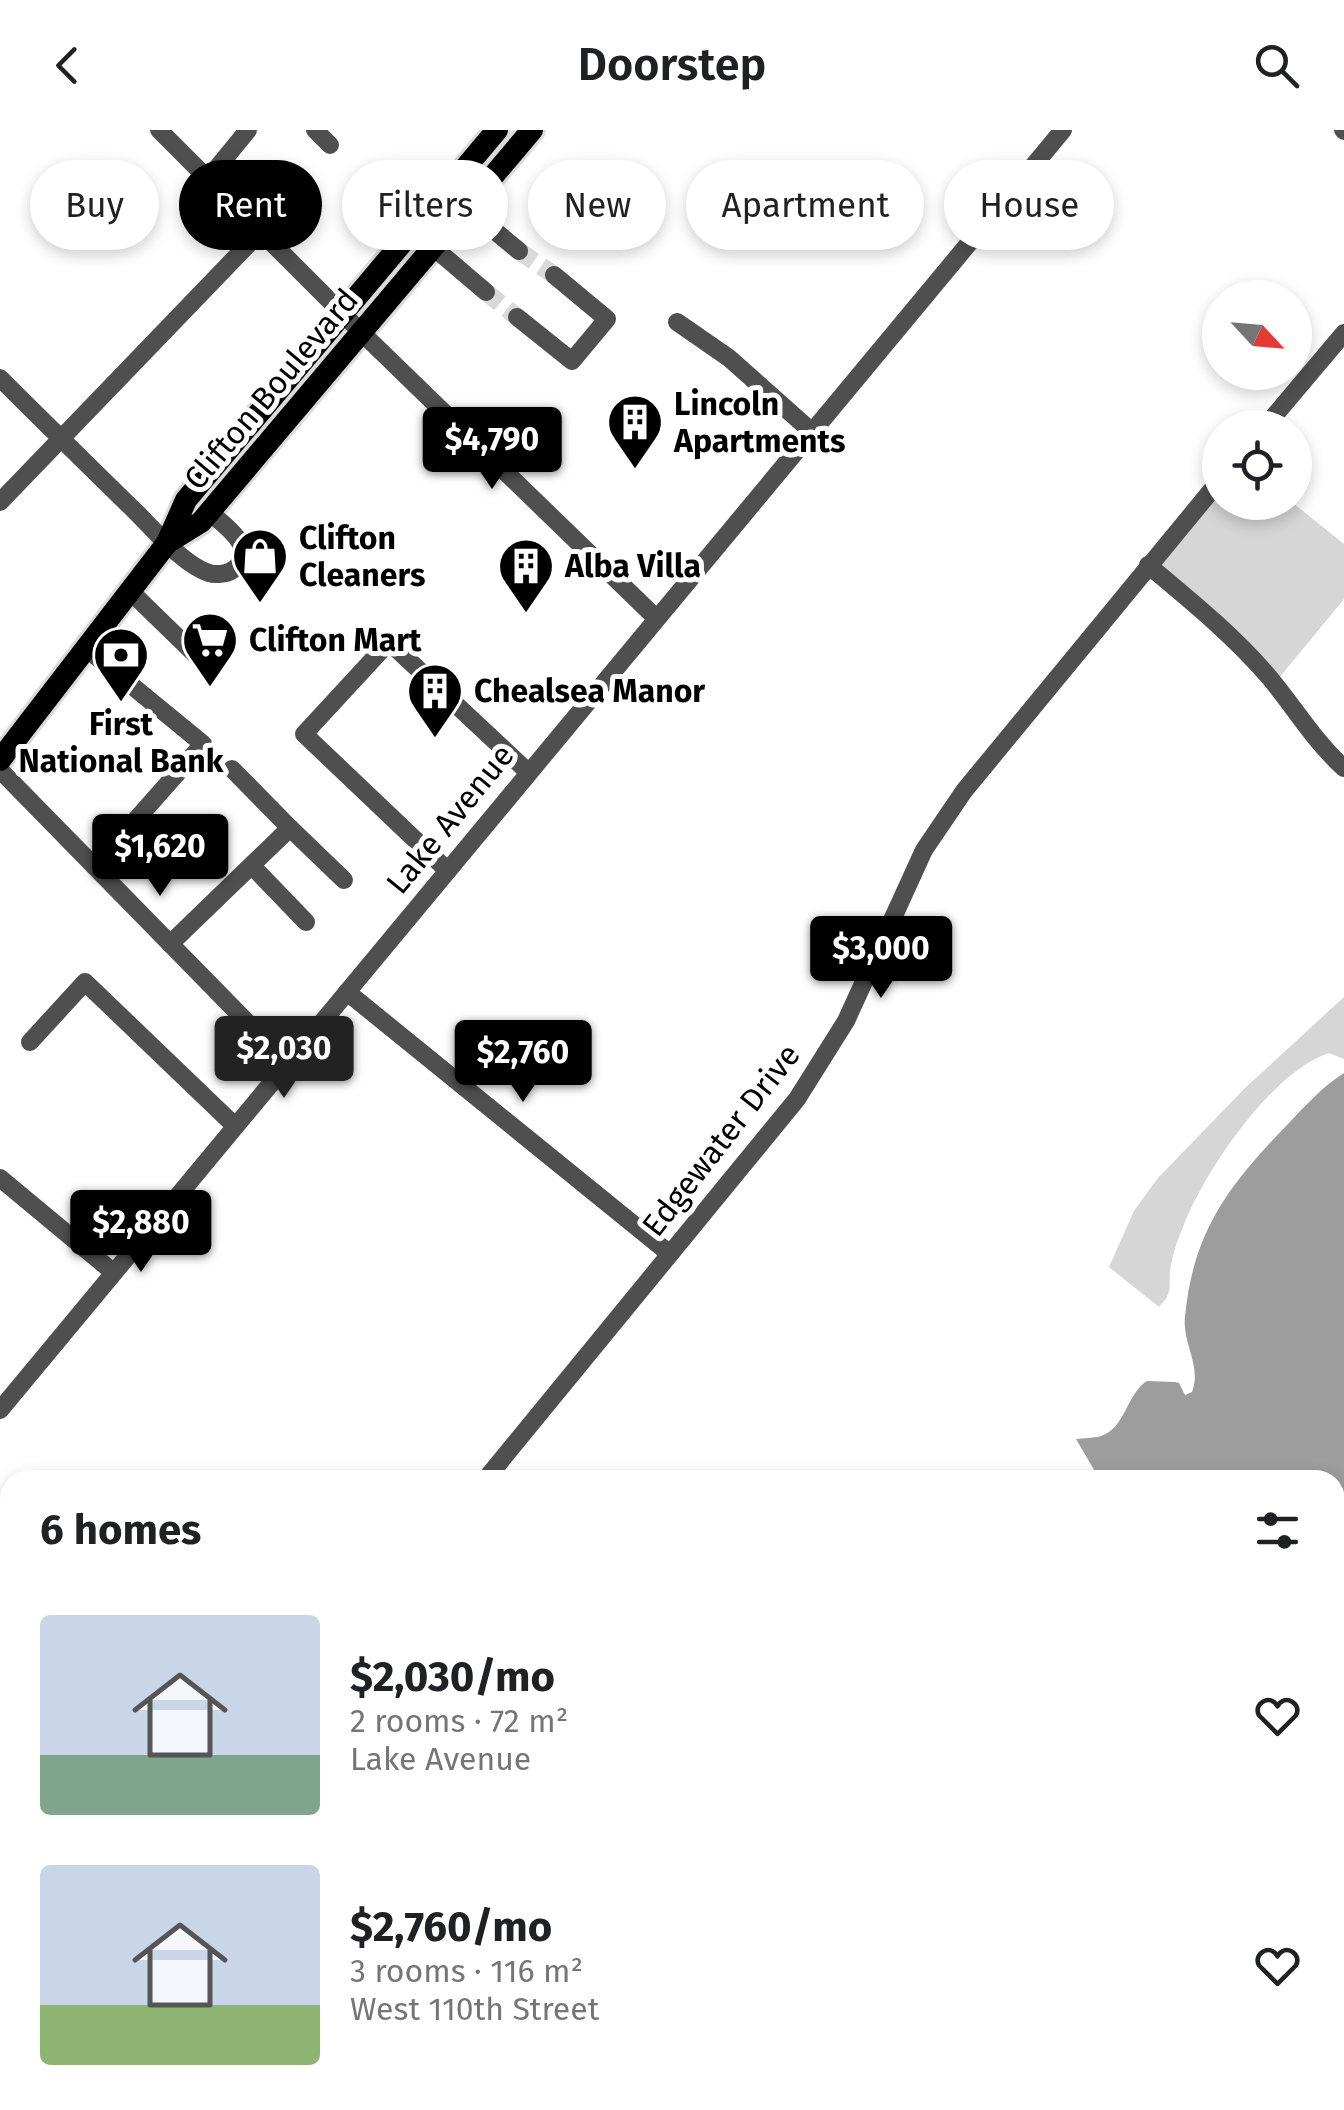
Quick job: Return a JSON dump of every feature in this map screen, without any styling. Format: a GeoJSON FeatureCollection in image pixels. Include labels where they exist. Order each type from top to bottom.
{"type":"FeatureCollection","features":[{"type":"Feature","properties":{"kind":"main road","name":"Clifton Boulevard"},"geometry":{"type":"LineString","coordinates":[[0,760],[168,543],[186,500],[497,130]]}},
{"type":"Feature","properties":{"kind":"main road","name":"Clifton Boulevard"},"geometry":{"type":"LineString","coordinates":[[506,160],[532,130]]}},
{"type":"Feature","properties":{"kind":"main road","name":"Clifton Boulevard"},"geometry":{"type":"LineString","coordinates":[[168,543],[201,522],[429,250]]}},
{"type":"Feature","properties":{"kind":"street"},"geometry":{"type":"LineString","coordinates":[[158,130],[189,160]]}},
{"type":"Feature","properties":{"kind":"street"},"geometry":{"type":"LineString","coordinates":[[223,160],[248,130]]}},
{"type":"Feature","properties":{"kind":"street"},"geometry":{"type":"LineString","coordinates":[[315,130],[330,145]]}},
{"type":"Feature","properties":{"kind":"street","name":"Lake Avenue"},"geometry":{"type":"LineString","coordinates":[[0,1410],[1063,130]]}},
{"type":"Feature","properties":{"kind":"street"},"geometry":{"type":"LineString","coordinates":[[508,242],[519,251]]}},
{"type":"Feature","properties":{"kind":"street"},"geometry":{"type":"LineString","coordinates":[[0,502],[243,250]]}},
{"type":"Feature","properties":{"kind":"street"},"geometry":{"type":"LineString","coordinates":[[280,250],[655,617]]}},
{"type":"Feature","properties":{"kind":"street"},"geometry":{"type":"LineString","coordinates":[[436,250],[486,292]]}},
{"type":"Feature","properties":{"kind":"street"},"geometry":{"type":"LineString","coordinates":[[517,317],[572,361],[608,319],[554,275]]}},
{"type":"Feature","properties":{"kind":"street"},"geometry":{"type":"LineString","coordinates":[[677,322],[729,358],[811,431]]}},
{"type":"Feature","properties":{"kind":"street"},"geometry":{"type":"LineString","coordinates":[[1279,410],[1344,332]]}},
{"type":"Feature","properties":{"kind":"street"},"geometry":{"type":"LineString","coordinates":[[0,378],[168,543],[210,574],[234,570],[242,559],[243,546],[239,537],[209,512]]}},
{"type":"Feature","properties":{"kind":"street","name":"Edgewater Drive"},"geometry":{"type":"LineString","coordinates":[[493,1470],[797,1099],[846,1021],[924,850],[964,791],[1202,501]]}},
{"type":"Feature","properties":{"kind":"street"},"geometry":{"type":"LineString","coordinates":[[1148,565],[1228,632],[1272,680],[1320,746],[1344,768]]}},
{"type":"Feature","properties":{"kind":"street"},"geometry":{"type":"LineString","coordinates":[[130,592],[198,658]]}},
{"type":"Feature","properties":{"kind":"street"},"geometry":{"type":"LineString","coordinates":[[447,870],[304,734],[389,642],[528,772]]}},
{"type":"Feature","properties":{"kind":"street"},"geometry":{"type":"LineString","coordinates":[[86,648],[203,744],[94,866]]}},
{"type":"Feature","properties":{"kind":"street"},"geometry":{"type":"LineString","coordinates":[[232,769],[344,880]]}},
{"type":"Feature","properties":{"kind":"street"},"geometry":{"type":"LineString","coordinates":[[0,770],[286,1062]]}},
{"type":"Feature","properties":{"kind":"street"},"geometry":{"type":"LineString","coordinates":[[170,944],[290,828]]}},
{"type":"Feature","properties":{"kind":"street"},"geometry":{"type":"LineString","coordinates":[[252,866],[306,922]]}},
{"type":"Feature","properties":{"kind":"street"},"geometry":{"type":"LineString","coordinates":[[30,1042],[85,982],[234,1125]]}},
{"type":"Feature","properties":{"kind":"street"},"geometry":{"type":"LineString","coordinates":[[347,992],[670,1254]]}},
{"type":"Feature","properties":{"kind":"street"},"geometry":{"type":"LineString","coordinates":[[0,1178],[113,1272]]}},
{"type":"Feature","properties":{"kind":"shaded area"},"geometry":{"type":"Polygon","coordinates":[[[1202,501],[1202,520],[1312,518],[1344,544],[1344,599],[1274,684],[1148,565],[1202,501]]]}},
{"type":"Feature","properties":{"kind":"shaded area"},"geometry":{"type":"Polygon","coordinates":[[[1344,997],[1344,1059],[1329,1053],[1307,1063],[1263,1101],[1242,1126],[1193,1204],[1173,1254],[1169,1292],[1159,1307],[1109,1267],[1134,1211],[1157,1179],[1245,1088],[1344,997]]]}},
{"type":"Feature","properties":{"kind":"shaded area"},"geometry":{"type":"Polygon","coordinates":[[[1344,1073],[1344,1470],[1094,1470],[1076,1439],[1109,1432],[1147,1381],[1175,1382],[1185,1395],[1192,1392],[1195,1373],[1185,1317],[1189,1287],[1205,1234],[1248,1168],[1328,1084],[1344,1073]]]}},
{"type":"Feature","properties":{"kind":"tunnel"},"geometry":{"type":"LineString","coordinates":[[519,251],[554,275]]}},
{"type":"Feature","properties":{"kind":"tunnel"},"geometry":{"type":"LineString","coordinates":[[486,292],[517,317]]}},
{"type":"Feature","properties":{"kind":"place","name":"Lincoln Apartments"},"geometry":{"type":"Point","coordinates":[635,471]}},
{"type":"Feature","properties":{"kind":"place","name":"Clifton Cleaners"},"geometry":{"type":"Point","coordinates":[260,605]}},
{"type":"Feature","properties":{"kind":"place","name":"Alba Villa"},"geometry":{"type":"Point","coordinates":[526,615]}},
{"type":"Feature","properties":{"kind":"place","name":"Clifton Mart"},"geometry":{"type":"Point","coordinates":[210,689]}},
{"type":"Feature","properties":{"kind":"place","name":"First National Bank"},"geometry":{"type":"Point","coordinates":[121,704]}},
{"type":"Feature","properties":{"kind":"place","name":"Chealsea Manor"},"geometry":{"type":"Point","coordinates":[435,740]}}]}
